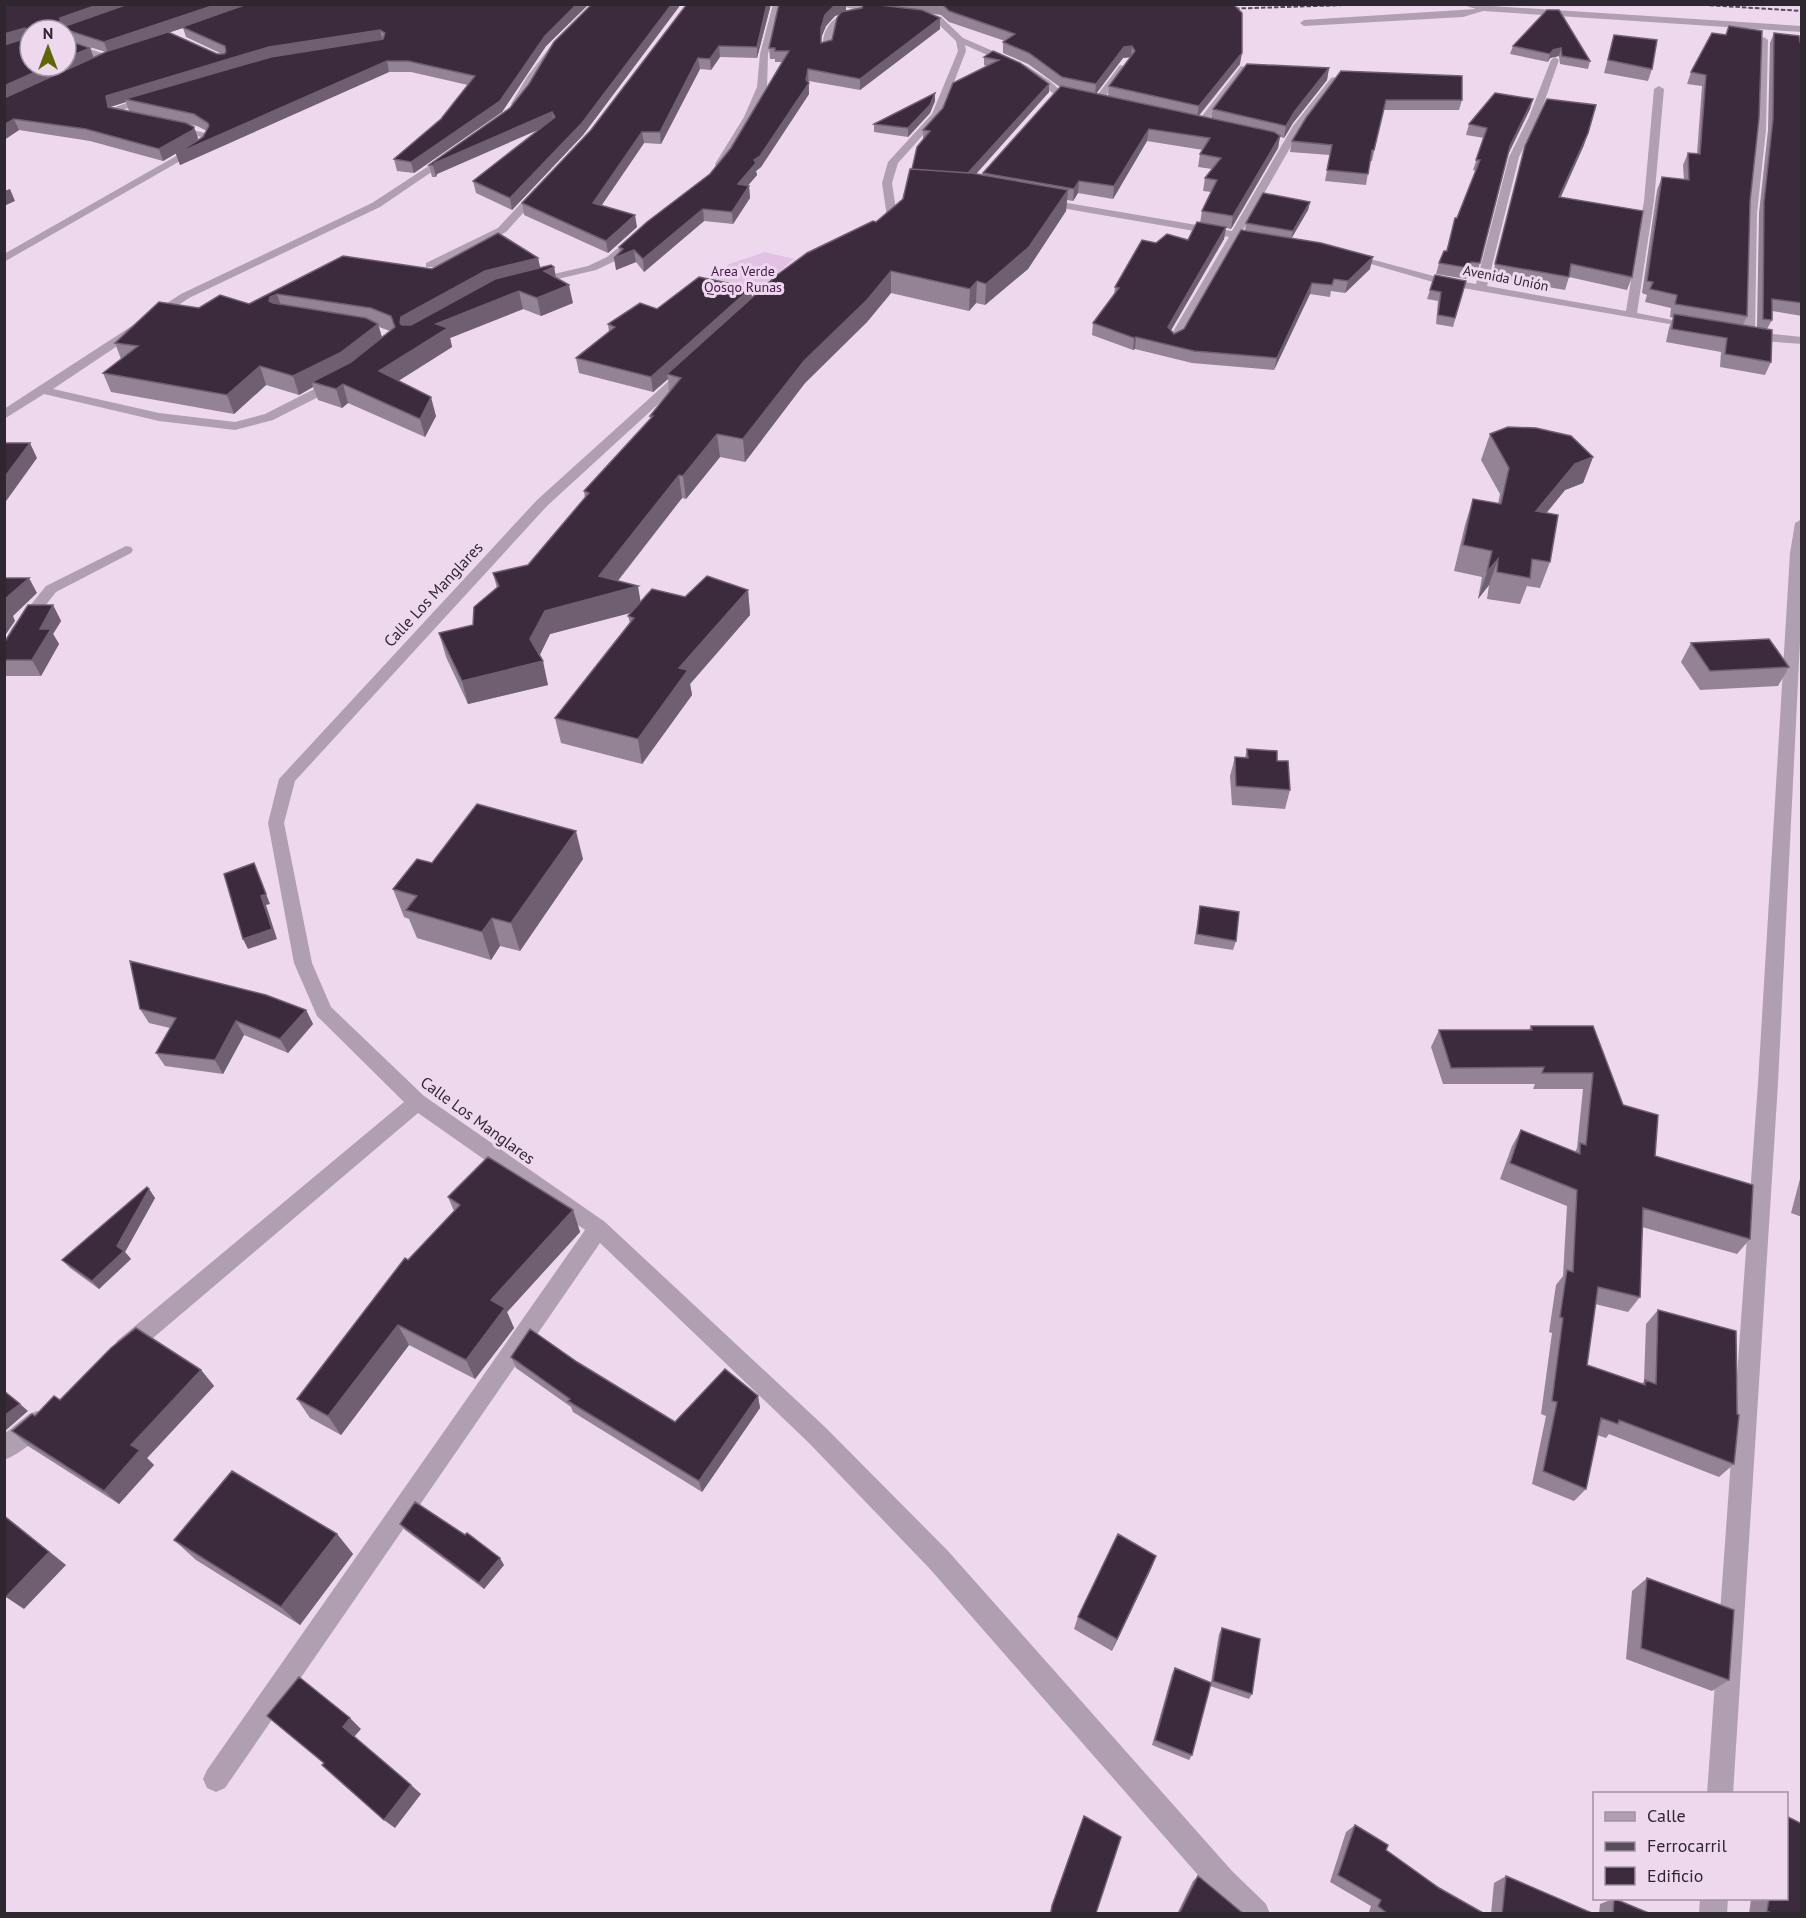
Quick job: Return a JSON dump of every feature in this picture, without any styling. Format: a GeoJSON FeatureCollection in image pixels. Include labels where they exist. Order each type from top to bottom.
{"type":"FeatureCollection","features":[{"type":"Feature","properties":{"kind":"street"},"geometry":{"type":"LineString","coordinates":[[712,174],[725,158],[749,117],[762,87],[764,54],[777,4]]}},
{"type":"Feature","properties":{"kind":"street"},"geometry":{"type":"LineString","coordinates":[[826,50],[834,19],[839,16],[890,16],[834,4]]}},
{"type":"Feature","properties":{"kind":"street"},"geometry":{"type":"LineString","coordinates":[[1464,4],[1486,9],[1802,29]]}},
{"type":"Feature","properties":{"kind":"street"},"geometry":{"type":"LineString","coordinates":[[1304,22],[1463,14],[1486,9]]}},
{"type":"Feature","properties":{"kind":"street"},"geometry":{"type":"LineString","coordinates":[[912,17],[938,19],[960,40],[1022,67],[1062,93],[1049,100]]}},
{"type":"Feature","properties":{"kind":"street"},"geometry":{"type":"LineString","coordinates":[[507,116],[550,50],[566,35]]}},
{"type":"Feature","properties":{"kind":"street"},"geometry":{"type":"LineString","coordinates":[[867,239],[889,224],[892,217],[893,162],[936,115],[962,51],[960,40]]}},
{"type":"Feature","properties":{"kind":"street"},"geometry":{"type":"LineString","coordinates":[[1764,40],[1761,130],[1743,335],[1802,341]]}},
{"type":"Feature","properties":{"kind":"street"},"geometry":{"type":"LineString","coordinates":[[78,48],[108,58]]}},
{"type":"Feature","properties":{"kind":"street"},"geometry":{"type":"LineString","coordinates":[[97,63],[118,54]]}},
{"type":"Feature","properties":{"kind":"street"},"geometry":{"type":"LineString","coordinates":[[1109,104],[1092,100],[1128,60]]}},
{"type":"Feature","properties":{"kind":"street"},"geometry":{"type":"LineString","coordinates":[[1481,288],[1514,157],[1534,117],[1555,60]]}},
{"type":"Feature","properties":{"kind":"street"},"geometry":{"type":"LineString","coordinates":[[1201,123],[1244,68]]}},
{"type":"Feature","properties":{"kind":"street"},"geometry":{"type":"LineString","coordinates":[[1174,340],[1287,146],[1305,117],[1334,80]]}},
{"type":"Feature","properties":{"kind":"street"},"geometry":{"type":"LineString","coordinates":[[1631,316],[1647,212],[1659,89]]}},
{"type":"Feature","properties":{"kind":"street"},"geometry":{"type":"LineString","coordinates":[[138,118],[116,114],[115,110],[162,94]]}},
{"type":"Feature","properties":{"kind":"street"},"geometry":{"type":"LineString","coordinates":[[1190,121],[1212,126]]}},
{"type":"Feature","properties":{"kind":"street"},"geometry":{"type":"LineString","coordinates":[[4,259],[203,145],[206,135],[161,123]]}},
{"type":"Feature","properties":{"kind":"street"},"geometry":{"type":"LineString","coordinates":[[1276,140],[1287,146]]}},
{"type":"Feature","properties":{"kind":"street"},"geometry":{"type":"LineString","coordinates":[[4,415],[185,296],[376,205],[462,148]]}},
{"type":"Feature","properties":{"kind":"street"},"geometry":{"type":"LineString","coordinates":[[430,265],[502,230],[550,178]]}},
{"type":"Feature","properties":{"kind":"street"},"geometry":{"type":"LineString","coordinates":[[1027,199],[1270,241]]}},
{"type":"Feature","properties":{"kind":"street"},"geometry":{"type":"LineString","coordinates":[[522,285],[592,268],[611,259],[643,230]]}},
{"type":"Feature","properties":{"kind":"street","name":"Avenida Unión"},"geometry":{"type":"LineString","coordinates":[[1333,252],[1419,276],[1702,328]]}},
{"type":"Feature","properties":{"kind":"street","name":"Calle Los Manglares"},"geometry":{"type":"LineString","coordinates":[[701,358],[542,503],[287,779],[276,823],[303,963],[324,1011],[417,1102],[598,1228],[817,1436],[939,1560],[1222,1881],[1256,1914]]}},
{"type":"Feature","properties":{"kind":"street"},"geometry":{"type":"LineString","coordinates":[[43,390],[159,417],[235,426],[269,417],[351,376]]}},
{"type":"Feature","properties":{"kind":"street"},"geometry":{"type":"LineString","coordinates":[[1720,1792],[1767,1095],[1797,553],[1802,523]]}},
{"type":"Feature","properties":{"kind":"street"},"geometry":{"type":"LineString","coordinates":[[4,658],[19,628],[51,589],[126,550]]}},
{"type":"Feature","properties":{"kind":"street"},"geometry":{"type":"LineString","coordinates":[[105,1364],[417,1102]]}},
{"type":"Feature","properties":{"kind":"street"},"geometry":{"type":"LineString","coordinates":[[216,1779],[598,1228]]}},
{"type":"Feature","properties":{"kind":"street"},"geometry":{"type":"LineString","coordinates":[[4,1449],[50,1410]]}},
{"type":"Feature","properties":{"kind":"green space","name":"Area Verde Qosqo Runas"},"geometry":{"type":"Polygon","coordinates":[[[765,252],[794,259],[748,299],[696,288],[729,264],[765,252]]]}},
{"type":"Feature","properties":{"kind":"building"},"geometry":{"type":"Polygon","coordinates":[[[4,4],[100,4],[60,18],[18,18],[18,30],[4,34],[4,4]]]}},
{"type":"Feature","properties":{"kind":"building"},"geometry":{"type":"Polygon","coordinates":[[[128,4],[218,4],[104,42],[78,34],[78,22],[128,4]]]}},
{"type":"Feature","properties":{"kind":"building"},"geometry":{"type":"Polygon","coordinates":[[[247,4],[577,4],[545,36],[500,101],[411,162],[394,159],[441,119],[475,76],[408,61],[387,61],[176,154],[203,137],[209,126],[208,123],[194,114],[125,99],[271,57],[383,39],[385,33],[380,30],[269,47],[106,96],[108,107],[186,123],[194,127],[193,130],[159,149],[86,129],[14,119],[4,125],[4,98],[48,78],[78,78],[78,65],[108,51],[168,32],[217,54],[226,52],[225,46],[182,27],[247,4]]]}},
{"type":"Feature","properties":{"kind":"building"},"geometry":{"type":"Polygon","coordinates":[[[592,4],[672,4],[582,123],[510,198],[473,181],[555,117],[552,112],[429,165],[510,108],[529,84],[554,42],[592,4]]]}},
{"type":"Feature","properties":{"kind":"building"},"geometry":{"type":"Polygon","coordinates":[[[687,4],[767,4],[757,47],[719,46],[710,59],[698,58],[660,132],[642,132],[593,203],[635,215],[606,241],[522,203],[591,130],[687,4]]]}},
{"type":"Feature","properties":{"kind":"building"},"geometry":{"type":"Polygon","coordinates":[[[779,4],[838,4],[825,15],[821,28],[821,43],[832,40],[837,18],[841,12],[862,8],[863,4],[922,10],[940,18],[860,79],[808,69],[806,80],[809,83],[760,156],[754,160],[756,163],[738,184],[749,186],[732,212],[703,209],[643,259],[634,250],[614,258],[623,249],[619,247],[647,222],[710,174],[731,148],[789,51],[775,51],[775,48],[769,48],[779,4]]]}},
{"type":"Feature","properties":{"kind":"building"},"geometry":{"type":"Polygon","coordinates":[[[942,4],[1233,4],[1242,13],[1242,53],[1199,106],[1109,86],[1135,51],[1132,46],[1124,47],[1096,84],[1062,77],[1029,53],[1003,42],[1015,34],[949,11],[942,4]]]}},
{"type":"Feature","properties":{"kind":"building"},"geometry":{"type":"Polygon","coordinates":[[[1547,10],[1559,10],[1590,61],[1562,56],[1561,48],[1553,50],[1550,54],[1513,46],[1547,10]]]}},
{"type":"Feature","properties":{"kind":"building"},"geometry":{"type":"Polygon","coordinates":[[[1729,26],[1762,31],[1759,118],[1750,201],[1747,316],[1675,304],[1677,295],[1650,289],[1653,282],[1647,281],[1662,177],[1689,180],[1688,153],[1700,154],[1706,75],[1691,72],[1712,33],[1726,35],[1729,26]]]}},
{"type":"Feature","properties":{"kind":"building"},"geometry":{"type":"Polygon","coordinates":[[[1774,33],[1799,36],[1802,42],[1802,303],[1772,299],[1772,320],[1763,319],[1764,202],[1773,119],[1774,33]]]}},
{"type":"Feature","properties":{"kind":"building"},"geometry":{"type":"Polygon","coordinates":[[[1614,35],[1657,40],[1652,69],[1608,60],[1614,35]]]}},
{"type":"Feature","properties":{"kind":"building"},"geometry":{"type":"Polygon","coordinates":[[[18,41],[18,78],[22,78],[4,86],[4,45],[18,41]]]}},
{"type":"Feature","properties":{"kind":"building"},"geometry":{"type":"Polygon","coordinates":[[[78,44],[90,48],[78,53],[78,44]]]}},
{"type":"Feature","properties":{"kind":"building"},"geometry":{"type":"Polygon","coordinates":[[[993,51],[1020,63],[1049,84],[968,173],[912,169],[917,147],[930,131],[923,130],[943,108],[953,83],[999,60],[984,57],[993,51]]]}},
{"type":"Feature","properties":{"kind":"building"},"geometry":{"type":"Polygon","coordinates":[[[1247,64],[1329,68],[1286,126],[1213,109],[1247,64]]]}},
{"type":"Feature","properties":{"kind":"building"},"geometry":{"type":"Polygon","coordinates":[[[1341,71],[1462,76],[1462,100],[1386,100],[1368,174],[1327,170],[1332,145],[1292,141],[1341,71]]]}},
{"type":"Feature","properties":{"kind":"building"},"geometry":{"type":"Polygon","coordinates":[[[1061,86],[1274,132],[1280,136],[1233,216],[1202,211],[1217,180],[1205,178],[1221,158],[1200,154],[1210,138],[1149,129],[1114,186],[1079,181],[1074,189],[983,173],[1061,86]]]}},
{"type":"Feature","properties":{"kind":"building"},"geometry":{"type":"Polygon","coordinates":[[[935,93],[930,105],[908,128],[874,124],[935,93]]]}},
{"type":"Feature","properties":{"kind":"building"},"geometry":{"type":"Polygon","coordinates":[[[1495,93],[1533,99],[1510,146],[1480,263],[1471,262],[1469,268],[1439,263],[1444,251],[1447,251],[1455,218],[1457,218],[1480,160],[1476,160],[1487,128],[1469,124],[1495,93]]]}},
{"type":"Feature","properties":{"kind":"building"},"geometry":{"type":"Polygon","coordinates":[[[1547,99],[1596,105],[1588,133],[1559,197],[1643,211],[1632,277],[1571,264],[1569,277],[1495,264],[1525,146],[1547,99]]]}},
{"type":"Feature","properties":{"kind":"building"},"geometry":{"type":"Polygon","coordinates":[[[910,169],[971,173],[1068,190],[1029,247],[986,284],[977,281],[970,289],[891,271],[867,300],[804,361],[743,439],[717,434],[683,476],[679,475],[599,576],[638,586],[545,611],[530,639],[543,661],[462,681],[439,633],[473,625],[474,607],[499,586],[493,573],[528,565],[589,493],[584,491],[653,416],[650,416],[681,378],[667,374],[777,275],[807,253],[873,221],[876,222],[903,199],[910,169]]]}},
{"type":"Feature","properties":{"kind":"building"},"geometry":{"type":"Polygon","coordinates":[[[1263,193],[1310,202],[1293,231],[1246,223],[1263,193]]]}},
{"type":"Feature","properties":{"kind":"building"},"geometry":{"type":"Polygon","coordinates":[[[1197,222],[1226,227],[1168,327],[1174,334],[1184,329],[1241,230],[1321,243],[1373,257],[1348,281],[1334,279],[1332,285],[1312,283],[1277,358],[1194,351],[1134,338],[1093,323],[1119,288],[1115,287],[1142,240],[1156,243],[1167,234],[1188,240],[1197,222]]]}},
{"type":"Feature","properties":{"kind":"building"},"geometry":{"type":"Polygon","coordinates":[[[498,233],[538,258],[485,271],[401,317],[400,323],[411,325],[495,279],[551,265],[554,267],[544,271],[569,285],[537,298],[519,291],[436,324],[448,328],[379,371],[431,397],[420,419],[343,384],[336,389],[312,382],[351,362],[395,327],[391,316],[371,308],[277,294],[270,297],[269,301],[366,318],[378,324],[340,353],[293,376],[260,366],[227,395],[103,373],[138,346],[115,343],[159,302],[199,308],[220,295],[249,304],[343,256],[432,269],[498,233]]]}},
{"type":"Feature","properties":{"kind":"building"},"geometry":{"type":"Polygon","coordinates":[[[1435,275],[1466,281],[1455,318],[1438,315],[1441,292],[1430,290],[1435,275]]]}},
{"type":"Feature","properties":{"kind":"building"},"geometry":{"type":"Polygon","coordinates":[[[699,277],[751,288],[651,377],[576,358],[615,327],[608,324],[640,303],[657,309],[699,277]]]}},
{"type":"Feature","properties":{"kind":"building"},"geometry":{"type":"Polygon","coordinates":[[[1674,314],[1772,330],[1771,362],[1725,354],[1727,338],[1672,329],[1674,314]]]}},
{"type":"Feature","properties":{"kind":"building"},"geometry":{"type":"Polygon","coordinates":[[[1508,427],[1536,428],[1571,436],[1593,457],[1575,464],[1536,511],[1558,515],[1550,562],[1532,559],[1530,578],[1497,572],[1498,559],[1487,572],[1492,551],[1463,545],[1473,499],[1501,504],[1509,468],[1490,434],[1508,427]]]}},
{"type":"Feature","properties":{"kind":"building"},"geometry":{"type":"Polygon","coordinates":[[[4,443],[30,443],[4,478],[4,443]]]}},
{"type":"Feature","properties":{"kind":"building"},"geometry":{"type":"Polygon","coordinates":[[[707,576],[748,590],[679,668],[688,670],[638,739],[555,718],[634,618],[628,616],[652,589],[685,597],[707,576]]]}},
{"type":"Feature","properties":{"kind":"building"},"geometry":{"type":"Polygon","coordinates":[[[4,578],[29,578],[4,600],[4,578]]]}},
{"type":"Feature","properties":{"kind":"building"},"geometry":{"type":"Polygon","coordinates":[[[28,605],[53,605],[40,629],[51,629],[32,660],[4,660],[4,643],[28,605]]]}},
{"type":"Feature","properties":{"kind":"building"},"geometry":{"type":"Polygon","coordinates":[[[1769,639],[1789,667],[1710,671],[1691,643],[1769,639]]]}},
{"type":"Feature","properties":{"kind":"building"},"geometry":{"type":"Polygon","coordinates":[[[1247,749],[1277,751],[1277,761],[1288,761],[1290,790],[1236,786],[1235,757],[1248,758],[1247,749]]]}},
{"type":"Feature","properties":{"kind":"building"},"geometry":{"type":"Polygon","coordinates":[[[477,804],[576,831],[511,923],[492,918],[482,932],[406,910],[417,896],[393,889],[417,859],[432,863],[477,804]]]}},
{"type":"Feature","properties":{"kind":"building"},"geometry":{"type":"Polygon","coordinates":[[[254,863],[266,894],[261,896],[272,929],[243,939],[224,874],[254,863]]]}},
{"type":"Feature","properties":{"kind":"building"},"geometry":{"type":"Polygon","coordinates":[[[1200,906],[1239,912],[1236,941],[1197,934],[1200,906]]]}},
{"type":"Feature","properties":{"kind":"building"},"geometry":{"type":"Polygon","coordinates":[[[130,961],[266,995],[306,1010],[280,1039],[236,1021],[215,1060],[156,1053],[176,1018],[140,1009],[130,961]]]}},
{"type":"Feature","properties":{"kind":"building"},"geometry":{"type":"Polygon","coordinates":[[[1531,1026],[1593,1026],[1623,1105],[1658,1115],[1655,1156],[1753,1185],[1750,1239],[1643,1208],[1640,1297],[1598,1287],[1587,1365],[1645,1385],[1645,1380],[1656,1384],[1658,1310],[1736,1331],[1737,1414],[1739,1415],[1734,1464],[1619,1420],[1618,1424],[1601,1418],[1586,1489],[1543,1471],[1557,1402],[1552,1401],[1567,1270],[1573,1272],[1577,1190],[1510,1163],[1521,1130],[1580,1154],[1580,1143],[1586,1145],[1593,1073],[1542,1073],[1544,1067],[1451,1068],[1439,1030],[1532,1030],[1531,1026]]]}},
{"type":"Feature","properties":{"kind":"building"},"geometry":{"type":"Polygon","coordinates":[[[488,1157],[573,1210],[491,1300],[505,1308],[466,1360],[398,1325],[328,1416],[297,1399],[405,1258],[408,1260],[460,1205],[448,1197],[488,1157]]]}},
{"type":"Feature","properties":{"kind":"building"},"geometry":{"type":"Polygon","coordinates":[[[147,1187],[149,1189],[117,1246],[124,1251],[92,1281],[62,1260],[147,1187]]]}},
{"type":"Feature","properties":{"kind":"building"},"geometry":{"type":"Polygon","coordinates":[[[136,1328],[201,1370],[131,1445],[140,1450],[104,1491],[12,1431],[32,1414],[35,1416],[54,1396],[60,1400],[111,1348],[136,1328]]]}},
{"type":"Feature","properties":{"kind":"building"},"geometry":{"type":"Polygon","coordinates":[[[530,1329],[577,1362],[675,1422],[725,1369],[758,1396],[699,1481],[568,1401],[570,1399],[511,1357],[530,1329]]]}},
{"type":"Feature","properties":{"kind":"building"},"geometry":{"type":"Polygon","coordinates":[[[4,1391],[20,1404],[4,1416],[4,1391]]]}},
{"type":"Feature","properties":{"kind":"building"},"geometry":{"type":"Polygon","coordinates":[[[232,1471],[337,1534],[281,1607],[174,1540],[232,1471]]]}},
{"type":"Feature","properties":{"kind":"building"},"geometry":{"type":"Polygon","coordinates":[[[415,1502],[465,1535],[467,1533],[500,1558],[479,1583],[400,1524],[415,1502]]]}},
{"type":"Feature","properties":{"kind":"building"},"geometry":{"type":"Polygon","coordinates":[[[4,1516],[49,1552],[6,1597],[4,1595],[4,1516]]]}},
{"type":"Feature","properties":{"kind":"building"},"geometry":{"type":"Polygon","coordinates":[[[1118,1534],[1156,1556],[1117,1639],[1078,1617],[1118,1534]]]}},
{"type":"Feature","properties":{"kind":"building"},"geometry":{"type":"Polygon","coordinates":[[[1647,1578],[1734,1610],[1729,1680],[1641,1648],[1647,1578]]]}},
{"type":"Feature","properties":{"kind":"building"},"geometry":{"type":"Polygon","coordinates":[[[1222,1628],[1260,1639],[1252,1694],[1213,1681],[1222,1628]]]}},
{"type":"Feature","properties":{"kind":"building"},"geometry":{"type":"Polygon","coordinates":[[[1175,1668],[1211,1683],[1192,1755],[1155,1740],[1175,1668]]]}},
{"type":"Feature","properties":{"kind":"building"},"geometry":{"type":"Polygon","coordinates":[[[299,1677],[350,1718],[343,1727],[411,1785],[384,1820],[322,1765],[324,1763],[267,1716],[299,1677]]]}},
{"type":"Feature","properties":{"kind":"building"},"geometry":{"type":"Polygon","coordinates":[[[1084,1816],[1121,1837],[1096,1913],[1099,1914],[1051,1914],[1052,1906],[1084,1816]]]}},
{"type":"Feature","properties":{"kind":"building"},"geometry":{"type":"Polygon","coordinates":[[[1788,1817],[1802,1824],[1802,1914],[1773,1914],[1767,1911],[1769,1900],[1788,1900],[1788,1817]]]}},
{"type":"Feature","properties":{"kind":"building"},"geometry":{"type":"Polygon","coordinates":[[[1355,1825],[1388,1845],[1386,1850],[1439,1888],[1485,1914],[1388,1914],[1378,1906],[1381,1900],[1338,1875],[1355,1825]]]}},
{"type":"Feature","properties":{"kind":"building"},"geometry":{"type":"Polygon","coordinates":[[[1198,1876],[1240,1911],[1244,1914],[1179,1914],[1198,1876]]]}},
{"type":"Feature","properties":{"kind":"building"},"geometry":{"type":"Polygon","coordinates":[[[1506,1876],[1594,1914],[1502,1914],[1506,1876]]]}},
{"type":"Feature","properties":{"kind":"building"},"geometry":{"type":"Polygon","coordinates":[[[1614,1900],[1617,1900],[1651,1914],[1613,1914],[1614,1900]]]}},
{"type":"Feature","properties":{"kind":"railway"},"geometry":{"type":"LineString","coordinates":[[1222,9],[1377,4]]}},
{"type":"Feature","properties":{"kind":"railway"},"geometry":{"type":"LineString","coordinates":[[1690,4],[1802,11]]}}]}
